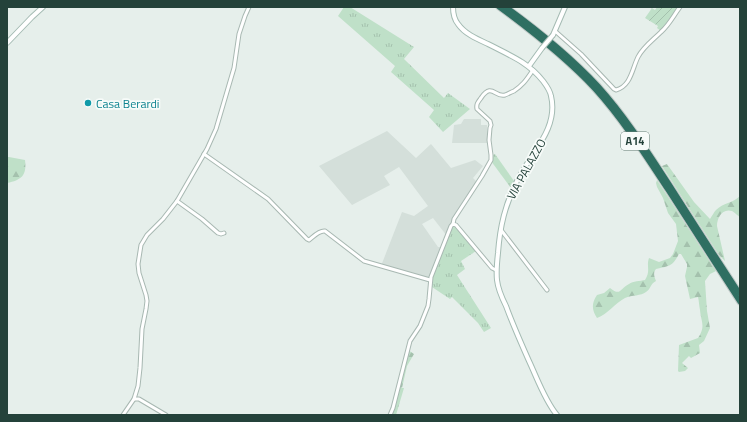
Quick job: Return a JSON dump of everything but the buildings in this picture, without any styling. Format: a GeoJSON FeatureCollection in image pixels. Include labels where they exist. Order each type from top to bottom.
{"type":"FeatureCollection","features":[{"type":"Feature","properties":{"kind":"highway","name":"A14"},"geometry":{"type":"LineString","coordinates":[[499,7],[556,51],[606,102],[638,145],[740,302]]}},
{"type":"Feature","properties":{"kind":"highway","name":"A14"},"geometry":{"type":"LineString","coordinates":[[506,7],[570,58],[598,86],[615,106],[647,150],[740,294]]}},
{"type":"Feature","properties":{"kind":"street"},"geometry":{"type":"LineString","coordinates":[[7,43],[43,7]]}},
{"type":"Feature","properties":{"kind":"street"},"geometry":{"type":"LineString","coordinates":[[123,415],[134,398],[138,380],[142,329],[147,301],[138,264],[141,244],[177,201],[204,154],[216,129],[234,68],[239,34],[249,7]]}},
{"type":"Feature","properties":{"kind":"street","name":"VIA PALAZZO"},"geometry":{"type":"LineString","coordinates":[[453,7],[455,19],[466,32],[529,66],[548,87],[552,98],[552,117],[550,124],[544,137],[518,179],[509,197],[504,212],[500,230],[496,270],[497,281],[515,330],[550,404],[557,415]]}},
{"type":"Feature","properties":{"kind":"street"},"geometry":{"type":"LineString","coordinates":[[529,66],[554,33],[565,7]]}},
{"type":"Feature","properties":{"kind":"street"},"geometry":{"type":"LineString","coordinates":[[554,33],[581,54],[616,90],[621,88],[626,83],[631,75],[637,57],[646,46],[662,32],[680,7]]}},
{"type":"Feature","properties":{"kind":"street"},"geometry":{"type":"LineString","coordinates":[[390,415],[410,341],[420,326],[428,306],[430,280],[451,226],[454,224],[454,218],[491,160],[489,140],[491,125],[490,122],[477,109],[477,103],[484,93],[488,91],[504,96],[522,86],[533,70]]}},
{"type":"Feature","properties":{"kind":"street"},"geometry":{"type":"LineString","coordinates":[[204,154],[268,200],[307,239],[309,240],[322,230],[364,261],[430,280]]}},
{"type":"Feature","properties":{"kind":"street"},"geometry":{"type":"LineString","coordinates":[[177,201],[218,233],[224,233]]}},
{"type":"Feature","properties":{"kind":"street"},"geometry":{"type":"LineString","coordinates":[[454,224],[492,268],[496,270]]}},
{"type":"Feature","properties":{"kind":"street"},"geometry":{"type":"LineString","coordinates":[[500,230],[547,290]]}},
{"type":"Feature","properties":{"kind":"street"},"geometry":{"type":"LineString","coordinates":[[134,398],[139,399],[166,415]]}},
{"type":"Feature","properties":{"kind":"shaded area"},"geometry":{"type":"Polygon","coordinates":[[[464,119],[481,119],[481,125],[487,125],[487,143],[452,143],[454,125],[461,124],[464,119]]]}},
{"type":"Feature","properties":{"kind":"shaded area"},"geometry":{"type":"Polygon","coordinates":[[[387,131],[416,158],[431,144],[451,168],[475,160],[483,166],[473,178],[477,182],[453,222],[447,236],[433,218],[422,224],[438,247],[442,247],[429,279],[381,266],[402,212],[414,216],[428,206],[399,167],[384,176],[390,185],[352,205],[319,166],[387,131]]]}},
{"type":"Feature","properties":{"kind":"green space"},"geometry":{"type":"Polygon","coordinates":[[[344,7],[350,7],[414,47],[404,59],[444,98],[448,93],[470,109],[443,132],[429,117],[434,110],[391,72],[395,66],[338,16],[344,7]]]}},
{"type":"Feature","properties":{"kind":"green space"},"geometry":{"type":"Polygon","coordinates":[[[657,7],[679,7],[661,31],[657,28],[658,26],[645,18],[652,8],[655,10],[657,7]]]}},
{"type":"Feature","properties":{"kind":"green space"},"geometry":{"type":"Polygon","coordinates":[[[495,154],[514,181],[511,188],[491,161],[493,155],[495,154]]]}},
{"type":"Feature","properties":{"kind":"green space"},"geometry":{"type":"Polygon","coordinates":[[[7,157],[25,160],[25,170],[24,174],[19,179],[7,183],[7,157]]]}},
{"type":"Feature","properties":{"kind":"green space"},"geometry":{"type":"Polygon","coordinates":[[[667,164],[694,202],[710,219],[715,211],[740,196],[740,217],[728,210],[721,214],[718,220],[717,226],[725,261],[719,255],[662,166],[667,164]]]}},
{"type":"Feature","properties":{"kind":"green space"},"geometry":{"type":"Polygon","coordinates":[[[657,180],[716,271],[710,274],[705,281],[710,328],[704,341],[699,345],[700,353],[691,358],[689,356],[682,363],[688,368],[685,371],[679,372],[679,345],[698,338],[702,330],[698,297],[690,299],[685,276],[687,264],[681,254],[679,254],[670,265],[656,269],[654,275],[656,281],[648,291],[639,295],[625,298],[605,314],[597,318],[593,307],[597,295],[604,293],[610,288],[618,292],[631,283],[645,280],[648,274],[649,258],[659,262],[670,258],[673,254],[678,241],[676,224],[668,213],[663,198],[657,187],[657,180]]]}},
{"type":"Feature","properties":{"kind":"green space"},"geometry":{"type":"Polygon","coordinates":[[[455,225],[476,251],[461,261],[465,269],[457,275],[491,328],[484,332],[478,323],[452,297],[450,299],[432,287],[432,278],[452,226],[455,225]]]}},
{"type":"Feature","properties":{"kind":"green space"},"geometry":{"type":"Polygon","coordinates":[[[408,350],[414,354],[407,366],[402,388],[404,388],[396,415],[391,415],[408,350]]]}},
{"type":"Feature","properties":{"kind":"place","name":"Casa Berardi"},"geometry":{"type":"Point","coordinates":[88,103]}}]}
